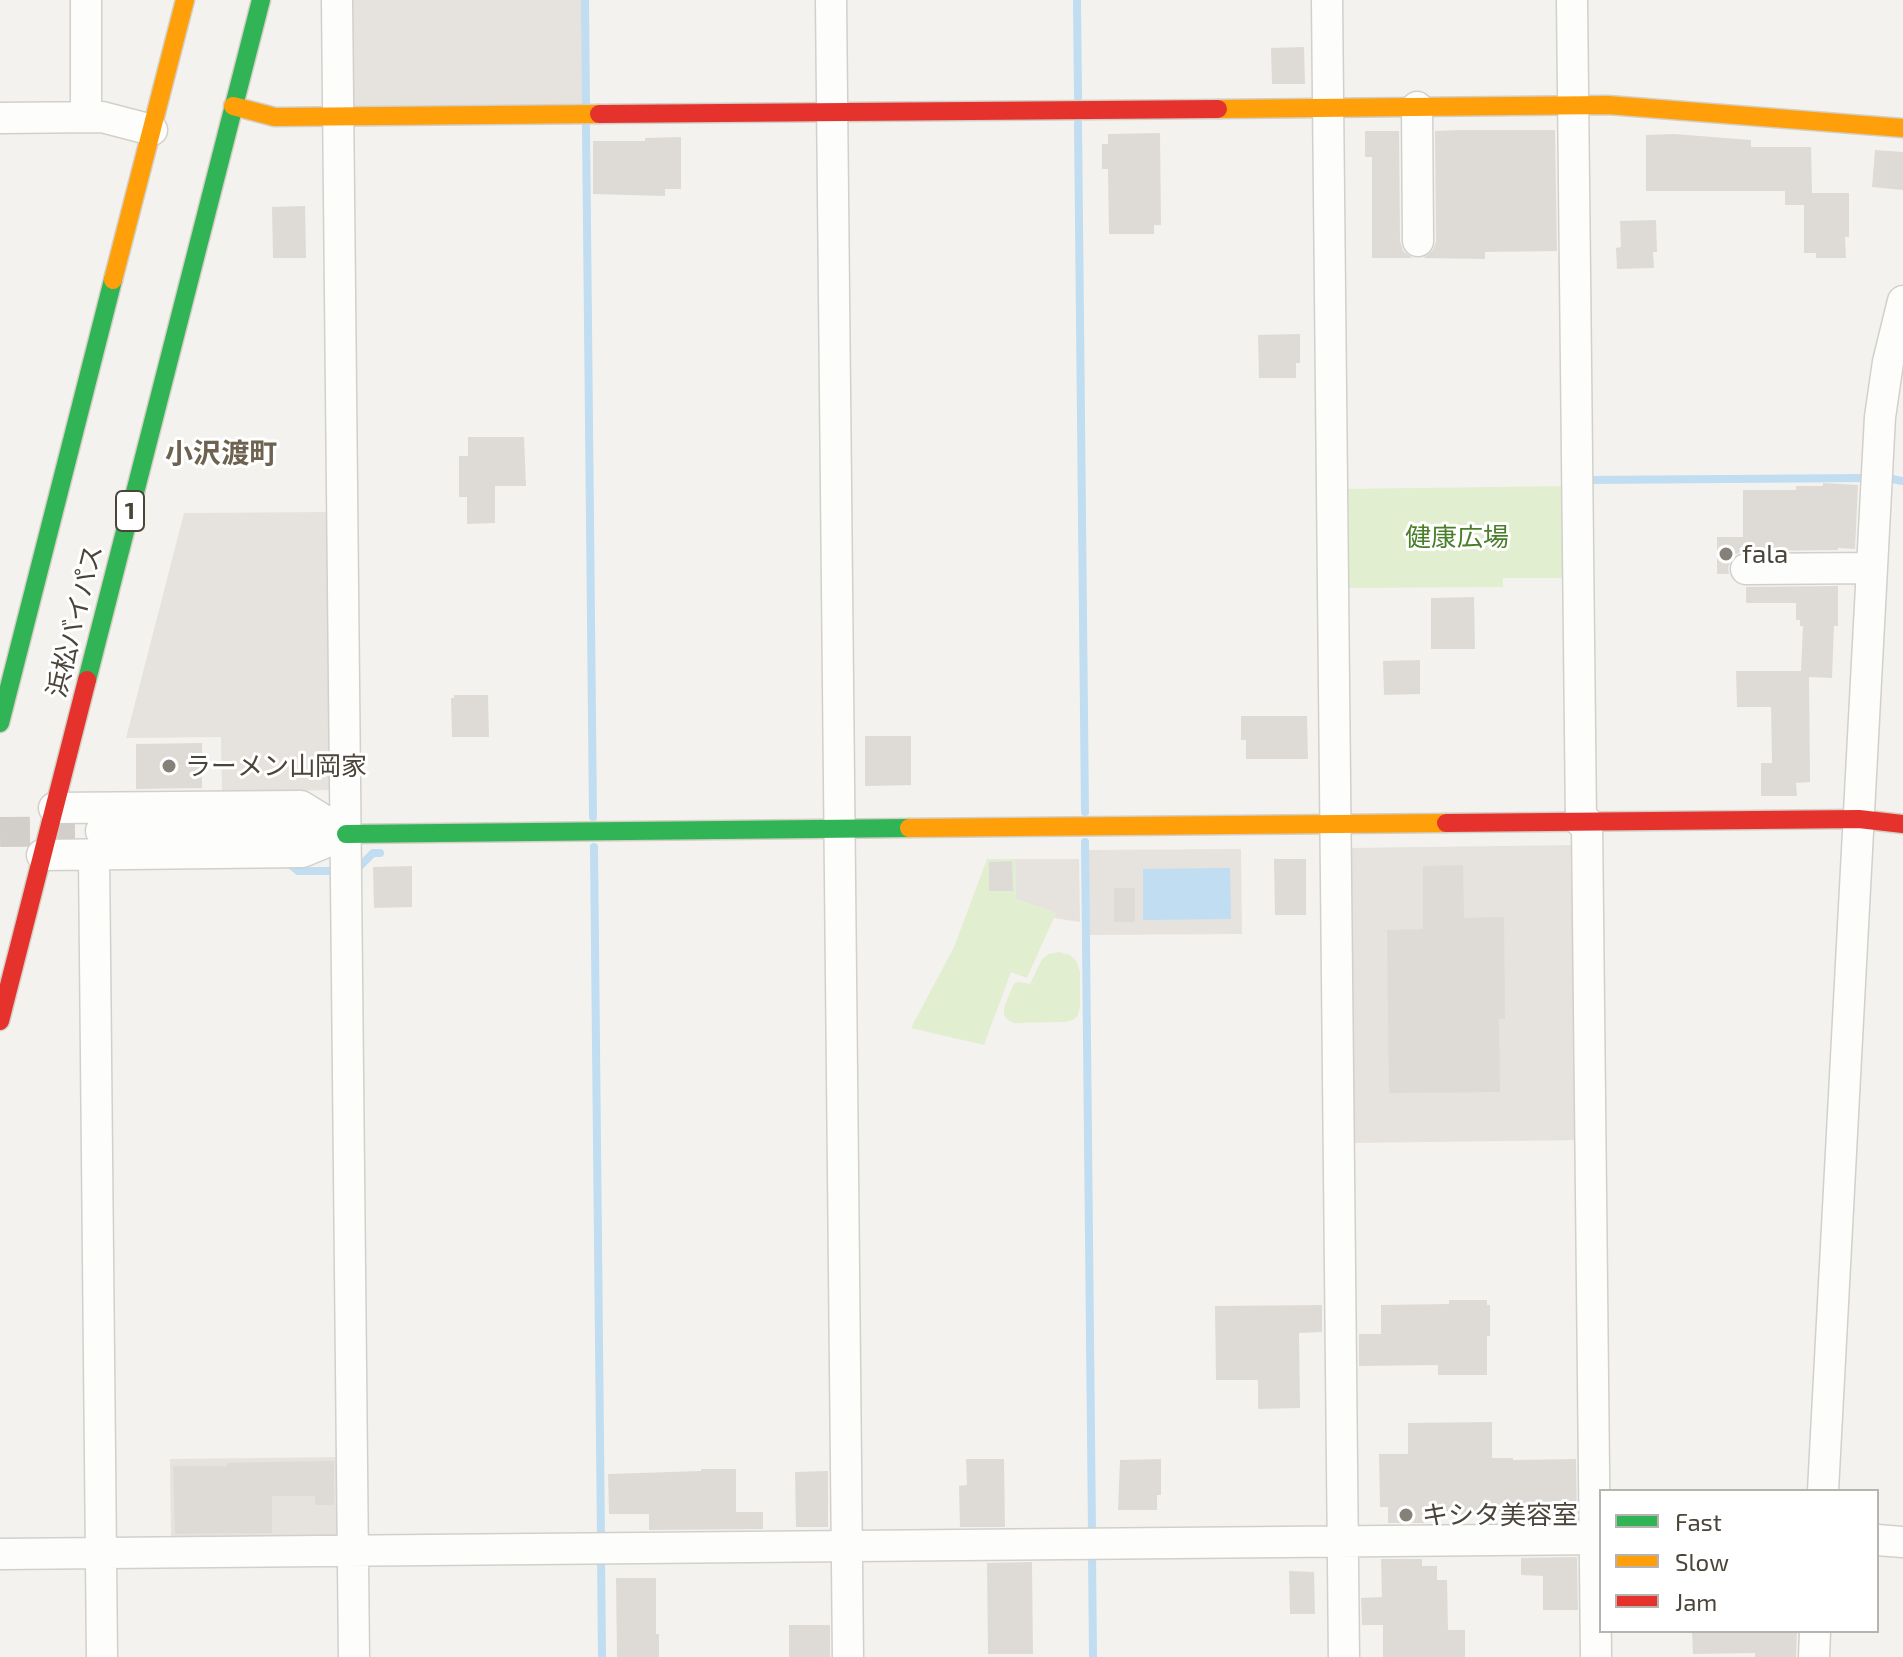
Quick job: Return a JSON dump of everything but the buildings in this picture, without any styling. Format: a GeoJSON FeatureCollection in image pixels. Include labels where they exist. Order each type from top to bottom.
{"type":"FeatureCollection","features":[{"type":"Feature","properties":{"kind":"main road","name":"浜松バイパス"},"geometry":{"type":"LineString","coordinates":[[0,723],[185,0]]}},
{"type":"Feature","properties":{"kind":"main road","name":"浜松バイパス"},"geometry":{"type":"LineString","coordinates":[[0,1021],[261,0]]}},
{"type":"Feature","properties":{"kind":"main road"},"geometry":{"type":"LineString","coordinates":[[233,106],[275,117],[1608,105],[1903,128]]}},
{"type":"Feature","properties":{"kind":"main road"},"geometry":{"type":"LineString","coordinates":[[346,834],[1859,819],[1903,824]]}},
{"type":"Feature","properties":{"kind":"street"},"geometry":{"type":"LineString","coordinates":[[86,0],[86,117]]}},
{"type":"Feature","properties":{"kind":"street"},"geometry":{"type":"LineString","coordinates":[[337,0],[354,1657]]}},
{"type":"Feature","properties":{"kind":"street"},"geometry":{"type":"LineString","coordinates":[[831,0],[848,1657]]}},
{"type":"Feature","properties":{"kind":"street"},"geometry":{"type":"LineString","coordinates":[[1327,0],[1344,1657]]}},
{"type":"Feature","properties":{"kind":"street"},"geometry":{"type":"LineString","coordinates":[[1572,0],[1598,1539],[1596,1657]]}},
{"type":"Feature","properties":{"kind":"street"},"geometry":{"type":"LineString","coordinates":[[1417,107],[1418,241]]}},
{"type":"Feature","properties":{"kind":"street"},"geometry":{"type":"LineString","coordinates":[[0,118],[102,117],[152,130]]}},
{"type":"Feature","properties":{"kind":"street"},"geometry":{"type":"LineString","coordinates":[[1823,1489],[1872,568],[1890,471],[1883,390],[1903,301]]}},
{"type":"Feature","properties":{"kind":"street"},"geometry":{"type":"LineString","coordinates":[[1746,569],[1872,568]]}},
{"type":"Feature","properties":{"kind":"street"},"geometry":{"type":"LineString","coordinates":[[54,808],[301,806],[346,834]]}},
{"type":"Feature","properties":{"kind":"street"},"geometry":{"type":"LineString","coordinates":[[42,855],[97,843],[302,829],[346,834]]}},
{"type":"Feature","properties":{"kind":"street"},"geometry":{"type":"LineString","coordinates":[[97,843],[102,1657]]}},
{"type":"Feature","properties":{"kind":"street"},"geometry":{"type":"LineString","coordinates":[[0,1554],[1598,1539]]}},
{"type":"Feature","properties":{"kind":"street"},"geometry":{"type":"LineString","coordinates":[[1879,1540],[1903,1542]]}},
{"type":"Feature","properties":{"kind":"street"},"geometry":{"type":"LineString","coordinates":[[1814,1657],[1815,1633]]}},
{"type":"Feature","properties":{"kind":"shaded area"},"geometry":{"type":"Polygon","coordinates":[[[346,0],[583,0],[584,104],[347,106],[346,0]]]}},
{"type":"Feature","properties":{"kind":"shaded area"},"geometry":{"type":"Polygon","coordinates":[[[330,512],[333,790],[222,792],[221,737],[126,738],[184,513],[330,512]]]}},
{"type":"Feature","properties":{"kind":"shaded area"},"geometry":{"type":"Polygon","coordinates":[[[1581,845],[1584,1140],[1351,1143],[1348,848],[1581,845]]]}},
{"type":"Feature","properties":{"kind":"shaded area"},"geometry":{"type":"Polygon","coordinates":[[[1241,849],[1242,934],[1088,935],[1087,850],[1241,849]]]}},
{"type":"Feature","properties":{"kind":"shaded area"},"geometry":{"type":"Polygon","coordinates":[[[1015,859],[1079,859],[1080,922],[1054,918],[1056,913],[1016,899],[1015,859]]]}},
{"type":"Feature","properties":{"kind":"shaded area"},"geometry":{"type":"Polygon","coordinates":[[[344,1457],[345,1536],[171,1543],[170,1459],[344,1457]]]}},
{"type":"Feature","properties":{"kind":"green space","name":"健康広場"},"geometry":{"type":"Polygon","coordinates":[[[1571,486],[1572,578],[1503,578],[1503,587],[1343,588],[1343,489],[1571,486]]]}},
{"type":"Feature","properties":{"kind":"green space"},"geometry":{"type":"Polygon","coordinates":[[[987,859],[1015,859],[1016,899],[1056,913],[1027,978],[1011,972],[984,1045],[911,1028],[954,947],[987,859]]]}},
{"type":"Feature","properties":{"kind":"green space"},"geometry":{"type":"Polygon","coordinates":[[[1059,952],[1070,955],[1077,962],[1080,972],[1078,1015],[1065,1022],[1014,1023],[1008,1020],[1004,1008],[1013,985],[1016,982],[1030,984],[1042,959],[1059,952]]]}},
{"type":"Feature","properties":{"kind":"water"},"geometry":{"type":"Polygon","coordinates":[[[1230,868],[1231,919],[1143,920],[1143,869],[1230,868]]]}},
{"type":"Feature","properties":{"kind":"waterway"},"geometry":{"type":"LineString","coordinates":[[585,0],[586,103]]}},
{"type":"Feature","properties":{"kind":"waterway"},"geometry":{"type":"LineString","coordinates":[[1077,0],[1078,97]]}},
{"type":"Feature","properties":{"kind":"waterway"},"geometry":{"type":"LineString","coordinates":[[1078,123],[1085,812]]}},
{"type":"Feature","properties":{"kind":"waterway"},"geometry":{"type":"LineString","coordinates":[[586,126],[593,817]]}},
{"type":"Feature","properties":{"kind":"waterway"},"geometry":{"type":"LineString","coordinates":[[1586,480],[1866,478]]}},
{"type":"Feature","properties":{"kind":"waterway"},"geometry":{"type":"LineString","coordinates":[[1892,479],[1903,481]]}},
{"type":"Feature","properties":{"kind":"waterway"},"geometry":{"type":"LineString","coordinates":[[1085,842],[1092,1533]]}},
{"type":"Feature","properties":{"kind":"waterway"},"geometry":{"type":"LineString","coordinates":[[594,847],[601,1539]]}},
{"type":"Feature","properties":{"kind":"waterway"},"geometry":{"type":"LineString","coordinates":[[359,867],[373,853],[380,853]]}},
{"type":"Feature","properties":{"kind":"waterway"},"geometry":{"type":"LineString","coordinates":[[288,863],[298,871],[334,871]]}},
{"type":"Feature","properties":{"kind":"waterway"},"geometry":{"type":"LineString","coordinates":[[1092,1554],[1093,1657]]}},
{"type":"Feature","properties":{"kind":"waterway"},"geometry":{"type":"LineString","coordinates":[[601,1557],[602,1657]]}},
{"type":"Feature","properties":{"kind":"tunnel"},"geometry":{"type":"LineString","coordinates":[[0,832],[101,831]]}},
{"type":"Feature","properties":{"kind":"traffic: fast"},"geometry":{"type":"LineString","coordinates":[[87,680],[261,0]]}},
{"type":"Feature","properties":{"kind":"traffic: fast"},"geometry":{"type":"LineString","coordinates":[[0,723],[113,280]]}},
{"type":"Feature","properties":{"kind":"traffic: fast"},"geometry":{"type":"LineString","coordinates":[[346,834],[909,828]]}},
{"type":"Feature","properties":{"kind":"traffic: slow"},"geometry":{"type":"LineString","coordinates":[[113,280],[185,0]]}},
{"type":"Feature","properties":{"kind":"traffic: slow"},"geometry":{"type":"LineString","coordinates":[[1218,109],[1608,105],[1903,128]]}},
{"type":"Feature","properties":{"kind":"traffic: slow"},"geometry":{"type":"LineString","coordinates":[[233,106],[275,117],[599,114]]}},
{"type":"Feature","properties":{"kind":"traffic: slow"},"geometry":{"type":"LineString","coordinates":[[909,828],[1446,823]]}},
{"type":"Feature","properties":{"kind":"traffic: jam"},"geometry":{"type":"LineString","coordinates":[[599,114],[1218,109]]}},
{"type":"Feature","properties":{"kind":"traffic: jam"},"geometry":{"type":"LineString","coordinates":[[0,1021],[87,680]]}},
{"type":"Feature","properties":{"kind":"traffic: jam"},"geometry":{"type":"LineString","coordinates":[[1446,823],[1859,819],[1903,824]]}},
{"type":"Feature","properties":{"kind":"place","name":"fala"},"geometry":{"type":"Point","coordinates":[1726,554]}},
{"type":"Feature","properties":{"kind":"place","name":"ラーメン山岡家"},"geometry":{"type":"Point","coordinates":[169,766]}},
{"type":"Feature","properties":{"kind":"place","name":"キシタ美容室"},"geometry":{"type":"Point","coordinates":[1406,1515]}},
{"type":"Feature","properties":{"kind":"district","name":"小沢渡町"},"geometry":{"type":"Point","coordinates":[221,454]}}]}
